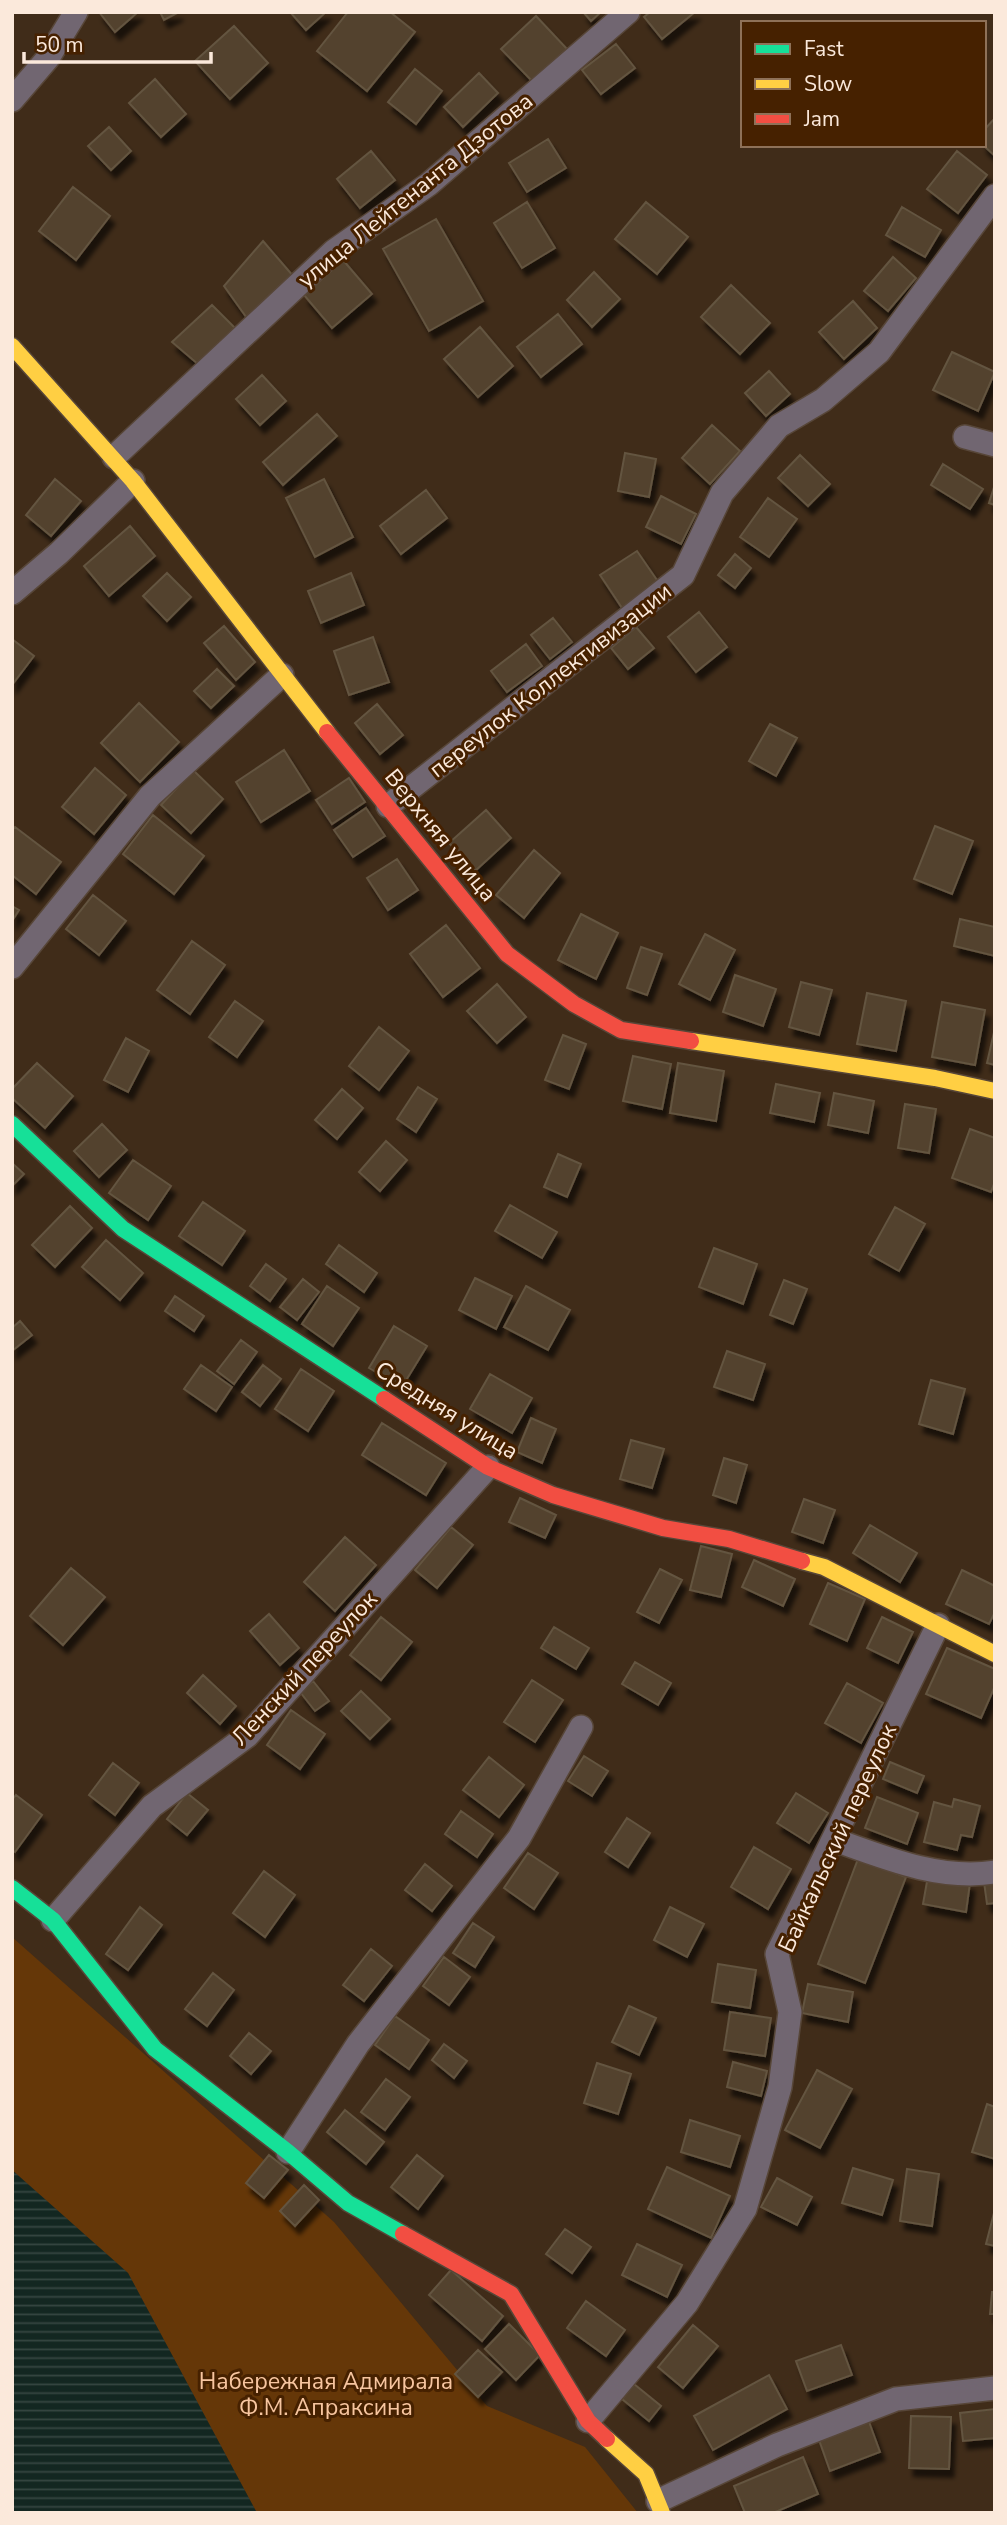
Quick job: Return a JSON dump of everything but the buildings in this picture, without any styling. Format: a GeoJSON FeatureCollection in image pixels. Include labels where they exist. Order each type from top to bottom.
{"type":"FeatureCollection","features":[{"type":"Feature","properties":{"kind":"street"},"geometry":{"type":"LineString","coordinates":[[12,100],[48,58],[76,12]]}},
{"type":"Feature","properties":{"kind":"street","name":"улица Лейтенанта Дзотова"},"geometry":{"type":"LineString","coordinates":[[114,457],[334,251],[429,184],[628,12]]}},
{"type":"Feature","properties":{"kind":"street","name":"переулок Коллективизации"},"geometry":{"type":"LineString","coordinates":[[388,806],[683,575],[722,493],[779,426],[824,400],[879,352],[995,196]]}},
{"type":"Feature","properties":{"kind":"street","name":"Верхняя улица"},"geometry":{"type":"LineString","coordinates":[[12,346],[114,457],[282,675],[507,954],[574,1004],[621,1030],[935,1078],[995,1091]]}},
{"type":"Feature","properties":{"kind":"street"},"geometry":{"type":"LineString","coordinates":[[965,437],[995,445]]}},
{"type":"Feature","properties":{"kind":"street"},"geometry":{"type":"LineString","coordinates":[[12,593],[133,481]]}},
{"type":"Feature","properties":{"kind":"street"},"geometry":{"type":"LineString","coordinates":[[12,967],[150,796],[282,675]]}},
{"type":"Feature","properties":{"kind":"street","name":"Средняя улица"},"geometry":{"type":"LineString","coordinates":[[12,1124],[122,1229],[488,1466],[552,1495],[663,1528],[729,1539],[824,1566],[995,1654]]}},
{"type":"Feature","properties":{"kind":"street","name":"Ленский переулок"},"geometry":{"type":"LineString","coordinates":[[53,1920],[152,1807],[247,1736],[488,1466]]}},
{"type":"Feature","properties":{"kind":"street","name":"Байкальский переулок"},"geometry":{"type":"LineString","coordinates":[[588,2421],[687,2303],[745,2209],[780,2087],[790,2012],[778,1955],[938,1625]]}},
{"type":"Feature","properties":{"kind":"street"},"geometry":{"type":"LineString","coordinates":[[288,2152],[358,2044],[519,1838],[581,1727]]}},
{"type":"Feature","properties":{"kind":"street"},"geometry":{"type":"LineString","coordinates":[[835,1840],[899,1864],[974,1875],[995,1872]]}},
{"type":"Feature","properties":{"kind":"street"},"geometry":{"type":"LineString","coordinates":[[12,1888],[53,1920],[155,2049],[288,2152],[348,2203],[511,2294],[588,2421],[646,2474],[660,2507],[777,2445],[895,2399],[995,2388]]}},
{"type":"Feature","properties":{"kind":"green space","name":"Набережная Адмирала Ф.М. Апраксина"},"geometry":{"type":"Polygon","coordinates":[[[12,1937],[334,2222],[487,2406],[585,2447],[638,2513],[257,2513],[128,2273],[12,2170],[12,1937]]]}},
{"type":"Feature","properties":{"kind":"water"},"geometry":{"type":"Polygon","coordinates":[[[12,2170],[128,2273],[257,2513],[12,2513],[12,2170]]]}},
{"type":"Feature","properties":{"kind":"traffic: fast"},"geometry":{"type":"LineString","coordinates":[[12,1124],[123,1229],[384,1399]]}},
{"type":"Feature","properties":{"kind":"traffic: fast"},"geometry":{"type":"LineString","coordinates":[[12,1888],[53,1920],[155,2049],[288,2152],[348,2203],[403,2234]]}},
{"type":"Feature","properties":{"kind":"traffic: slow"},"geometry":{"type":"LineString","coordinates":[[12,346],[133,481],[327,732]]}},
{"type":"Feature","properties":{"kind":"traffic: slow"},"geometry":{"type":"LineString","coordinates":[[691,1041],[935,1078],[995,1091]]}},
{"type":"Feature","properties":{"kind":"traffic: slow"},"geometry":{"type":"LineString","coordinates":[[802,1561],[824,1567],[995,1654]]}},
{"type":"Feature","properties":{"kind":"traffic: slow"},"geometry":{"type":"LineString","coordinates":[[607,2439],[646,2474],[662,2513]]}},
{"type":"Feature","properties":{"kind":"traffic: jam"},"geometry":{"type":"LineString","coordinates":[[327,732],[507,954],[574,1004],[621,1030],[691,1041]]}},
{"type":"Feature","properties":{"kind":"traffic: jam"},"geometry":{"type":"LineString","coordinates":[[384,1399],[488,1467],[553,1495],[663,1528],[729,1539],[802,1561]]}},
{"type":"Feature","properties":{"kind":"traffic: jam"},"geometry":{"type":"LineString","coordinates":[[403,2234],[511,2294],[588,2421],[607,2439]]}}]}
